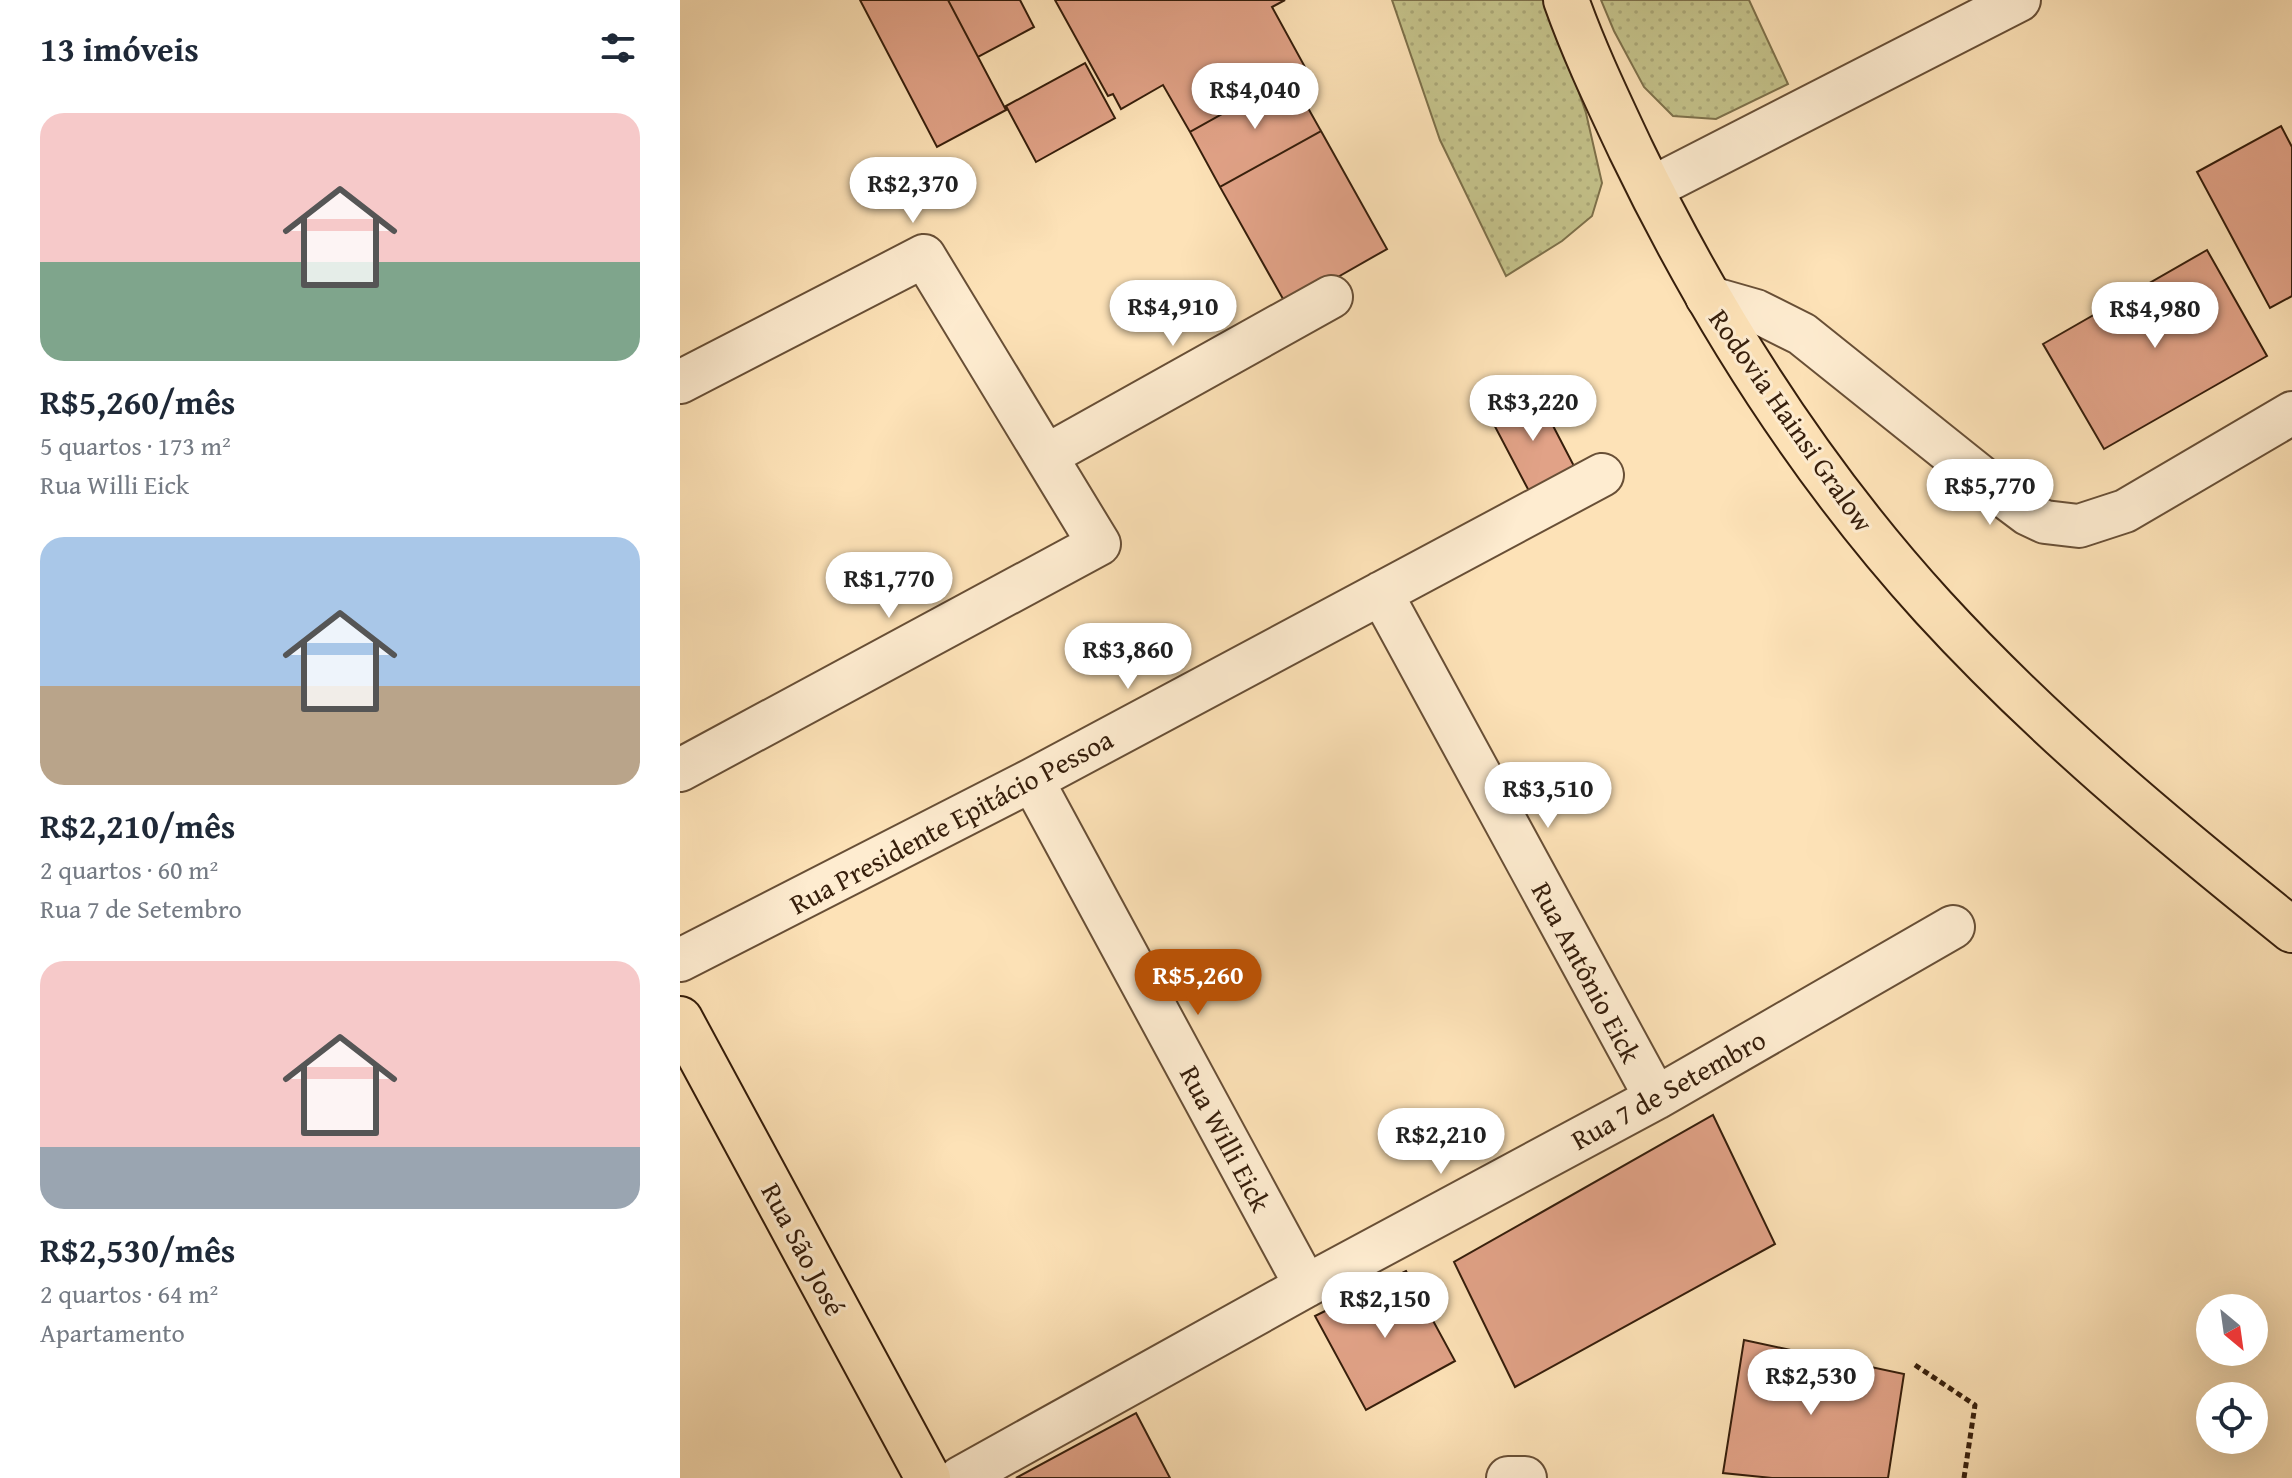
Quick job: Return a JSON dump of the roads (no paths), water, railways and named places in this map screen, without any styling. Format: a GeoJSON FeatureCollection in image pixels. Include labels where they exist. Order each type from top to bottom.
{"type":"FeatureCollection","features":[{"type":"Feature","properties":{"kind":"main road","name":"Rodovia Hainsi Gralow"},"geometry":{"type":"LineString","coordinates":[[1566,0],[1616,119],[1707,297],[1800,438],[1866,527],[1933,606],[2010,686],[2095,767],[2292,930]]}},
{"type":"Feature","properties":{"kind":"main road","name":"Rua São José"},"geometry":{"type":"LineString","coordinates":[[680,1019],[928,1478]]}},
{"type":"Feature","properties":{"kind":"street"},"geometry":{"type":"LineString","coordinates":[[1650,189],[2019,0]]}},
{"type":"Feature","properties":{"kind":"street"},"geometry":{"type":"LineString","coordinates":[[680,382],[924,256],[1099,544],[680,770]]}},
{"type":"Feature","properties":{"kind":"street"},"geometry":{"type":"LineString","coordinates":[[1046,456],[1331,297]]}},
{"type":"Feature","properties":{"kind":"street"},"geometry":{"type":"LineString","coordinates":[[1707,297],[1756,311],[1802,334],[2018,507],[2045,522],[2079,526],[2125,511],[2292,413]]}},
{"type":"Feature","properties":{"kind":"street","name":"Rua Presidente Epitácio Pessoa"},"geometry":{"type":"LineString","coordinates":[[680,960],[1032,780],[1602,475]]}},
{"type":"Feature","properties":{"kind":"street","name":"Rua Antônio Eick"},"geometry":{"type":"LineString","coordinates":[[1381,593],[1656,1098]]}},
{"type":"Feature","properties":{"kind":"street","name":"Rua Willi Eick"},"geometry":{"type":"LineString","coordinates":[[1032,780],[1306,1286]]}},
{"type":"Feature","properties":{"kind":"street","name":"Rua 7 de Setembro"},"geometry":{"type":"LineString","coordinates":[[960,1478],[1306,1286],[1656,1098],[1953,927]]}},
{"type":"Feature","properties":{"kind":"street"},"geometry":{"type":"LineString","coordinates":[[1508,1478],[1525,1478]]}}]}
